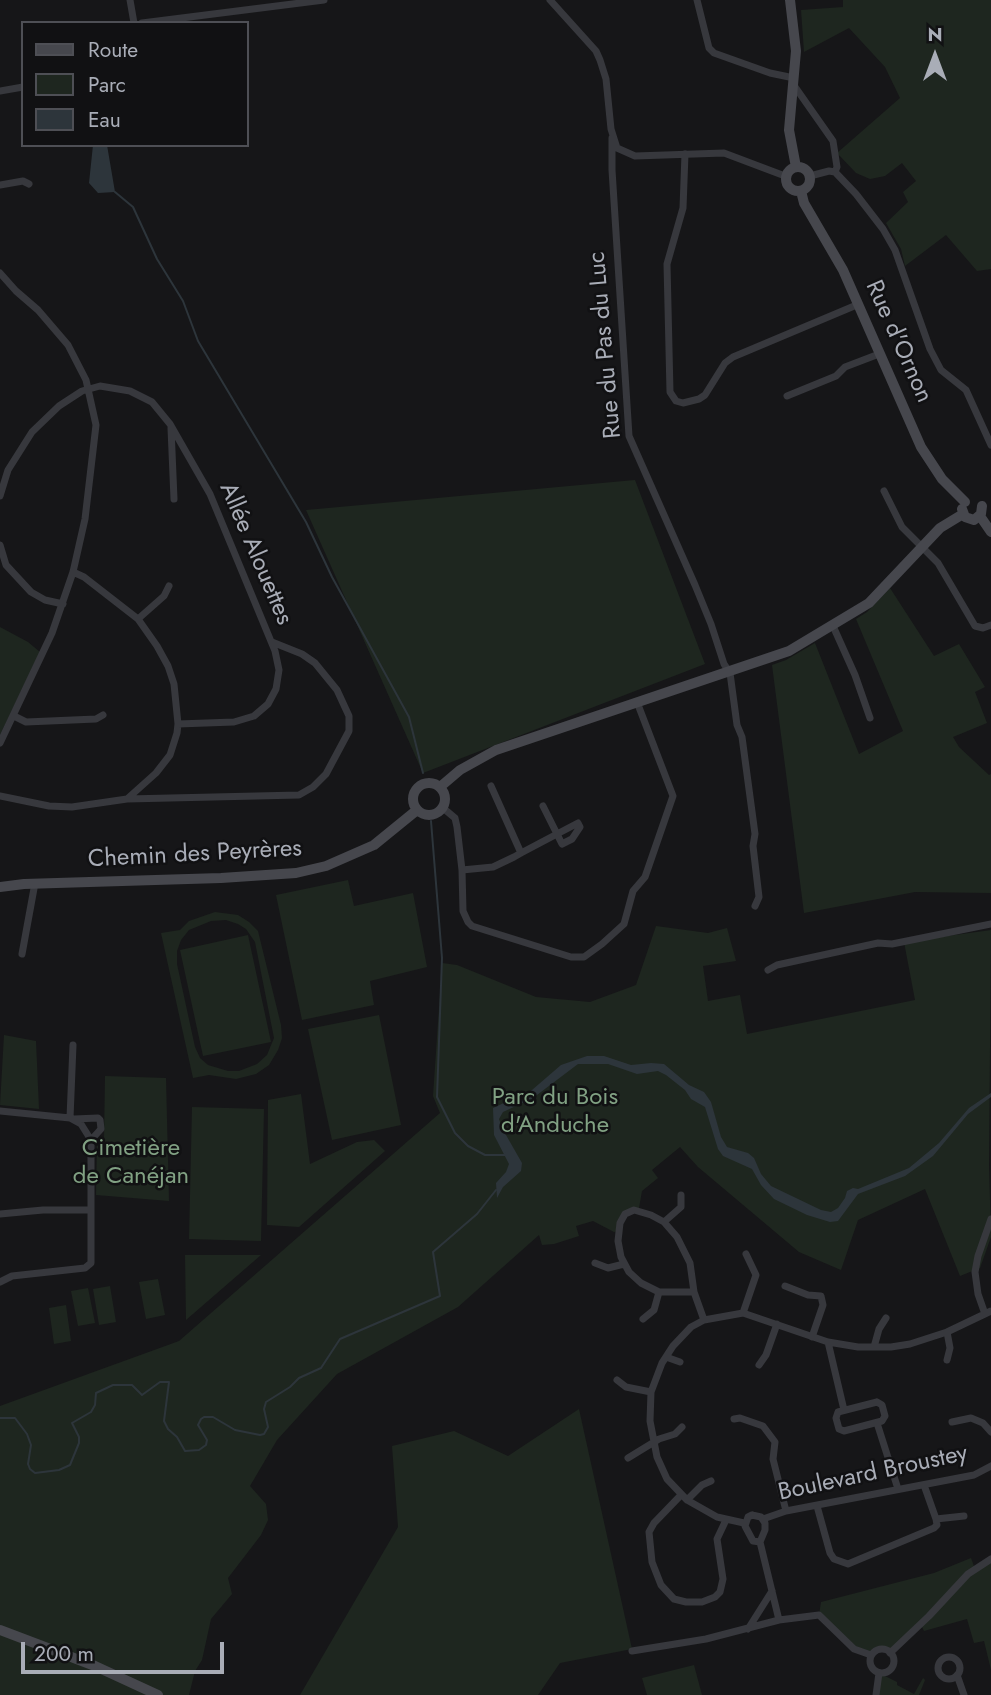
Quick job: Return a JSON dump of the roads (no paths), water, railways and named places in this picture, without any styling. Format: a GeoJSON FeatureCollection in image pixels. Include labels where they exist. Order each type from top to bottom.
{"type":"FeatureCollection","features":[{"type":"Feature","properties":{"kind":"street"},"geometry":{"type":"LineString","coordinates":[[130,0],[134,21]]}},
{"type":"Feature","properties":{"kind":"street"},"geometry":{"type":"LineString","coordinates":[[158,21],[324,0]]}},
{"type":"Feature","properties":{"kind":"street","name":"Rue du Pas du Luc"},"geometry":{"type":"LineString","coordinates":[[550,0],[596,51],[606,79],[614,165],[629,436],[695,584],[728,670],[737,726],[742,737],[755,834],[753,846],[759,897],[755,906]]}},
{"type":"Feature","properties":{"kind":"street"},"geometry":{"type":"LineString","coordinates":[[697,0],[709,48],[714,53],[794,81],[833,141],[837,167],[835,172]]}},
{"type":"Feature","properties":{"kind":"street"},"geometry":{"type":"LineString","coordinates":[[790,0],[796,38],[789,130],[796,167]]}},
{"type":"Feature","properties":{"kind":"street"},"geometry":{"type":"LineString","coordinates":[[0,91],[21,87]]}},
{"type":"Feature","properties":{"kind":"street"},"geometry":{"type":"LineString","coordinates":[[612,138],[617,148],[643,156],[724,153],[785,176]]}},
{"type":"Feature","properties":{"kind":"street"},"geometry":{"type":"LineString","coordinates":[[614,165],[627,152]]}},
{"type":"Feature","properties":{"kind":"street"},"geometry":{"type":"LineString","coordinates":[[685,154],[683,208],[667,264],[670,391],[676,401],[683,403],[705,395],[725,363],[733,357],[859,304]]}},
{"type":"Feature","properties":{"kind":"street"},"geometry":{"type":"LineString","coordinates":[[796,167],[803,168],[810,176],[808,186],[801,191],[794,191],[788,187],[785,176],[789,170],[796,167]]}},
{"type":"Feature","properties":{"kind":"street"},"geometry":{"type":"LineString","coordinates":[[810,176],[835,172],[883,229],[895,250],[933,356],[945,373],[966,390],[991,445]]}},
{"type":"Feature","properties":{"kind":"street"},"geometry":{"type":"LineString","coordinates":[[0,185],[23,181],[29,184]]}},
{"type":"Feature","properties":{"kind":"street","name":"Rue d'Ornon"},"geometry":{"type":"LineString","coordinates":[[801,191],[804,203],[837,257],[921,447],[942,479],[965,502]]}},
{"type":"Feature","properties":{"kind":"street"},"geometry":{"type":"LineString","coordinates":[[0,273],[68,345],[89,389],[96,425],[85,519],[73,572],[52,633],[0,743]]}},
{"type":"Feature","properties":{"kind":"street"},"geometry":{"type":"LineString","coordinates":[[787,396],[836,376],[845,368],[879,354]]}},
{"type":"Feature","properties":{"kind":"street","name":"Allée Alouettes"},"geometry":{"type":"LineString","coordinates":[[89,389],[100,386],[130,391],[152,402],[171,427],[210,494],[272,642],[279,670],[276,689],[268,704],[254,716],[234,722],[178,724]]}},
{"type":"Feature","properties":{"kind":"street"},"geometry":{"type":"LineString","coordinates":[[0,496],[8,470],[32,432],[69,398],[89,389]]}},
{"type":"Feature","properties":{"kind":"street"},"geometry":{"type":"LineString","coordinates":[[171,427],[174,499]]}},
{"type":"Feature","properties":{"kind":"street"},"geometry":{"type":"LineString","coordinates":[[884,491],[902,527],[939,563],[975,626],[983,628],[991,625]]}},
{"type":"Feature","properties":{"kind":"street"},"geometry":{"type":"LineString","coordinates":[[984,508],[971,520],[963,514],[962,507],[965,502],[974,500],[984,508],[991,532]]}},
{"type":"Feature","properties":{"kind":"street"},"geometry":{"type":"LineString","coordinates":[[440,787],[460,770],[496,750],[728,670],[789,652],[869,603],[922,546],[946,524],[963,514]]}},
{"type":"Feature","properties":{"kind":"street"},"geometry":{"type":"LineString","coordinates":[[0,545],[3,566],[32,592],[45,600],[63,604]]}},
{"type":"Feature","properties":{"kind":"street"},"geometry":{"type":"LineString","coordinates":[[73,572],[85,577],[138,620],[158,646],[168,666],[176,695],[178,724],[170,755],[156,773],[127,799]]}},
{"type":"Feature","properties":{"kind":"street"},"geometry":{"type":"LineString","coordinates":[[138,620],[164,596],[169,586]]}},
{"type":"Feature","properties":{"kind":"street"},"geometry":{"type":"LineString","coordinates":[[832,626],[855,675],[870,718]]}},
{"type":"Feature","properties":{"kind":"street"},"geometry":{"type":"LineString","coordinates":[[0,796],[49,806],[72,807],[127,799],[299,795],[313,787],[326,774],[349,731],[349,716],[337,690],[315,663],[302,654],[272,642]]}},
{"type":"Feature","properties":{"kind":"street"},"geometry":{"type":"LineString","coordinates":[[443,808],[455,818],[462,870],[463,911],[472,926],[575,958],[584,957],[621,928],[633,891],[645,877],[673,796],[638,702]]}},
{"type":"Feature","properties":{"kind":"street"},"geometry":{"type":"LineString","coordinates":[[14,716],[26,722],[96,719],[103,715]]}},
{"type":"Feature","properties":{"kind":"street"},"geometry":{"type":"LineString","coordinates":[[430,782],[440,787],[445,799],[443,808],[430,815],[417,810],[414,794],[421,786],[430,782]]}},
{"type":"Feature","properties":{"kind":"street"},"geometry":{"type":"LineString","coordinates":[[491,786],[521,853]]}},
{"type":"Feature","properties":{"kind":"street"},"geometry":{"type":"LineString","coordinates":[[462,870],[493,867],[557,834],[542,806]]}},
{"type":"Feature","properties":{"kind":"street","name":"Chemin des Peyrères"},"geometry":{"type":"LineString","coordinates":[[0,887],[35,883],[234,878],[305,872],[341,861],[374,845],[417,810]]}},
{"type":"Feature","properties":{"kind":"street"},"geometry":{"type":"LineString","coordinates":[[22,954],[35,883]]}},
{"type":"Feature","properties":{"kind":"street"},"geometry":{"type":"LineString","coordinates":[[768,970],[777,965],[878,943],[892,944],[991,924]]}},
{"type":"Feature","properties":{"kind":"street"},"geometry":{"type":"LineString","coordinates":[[72,1118],[73,1045]]}},
{"type":"Feature","properties":{"kind":"street"},"geometry":{"type":"LineString","coordinates":[[0,1111],[98,1118],[101,1129],[91,1140]]}},
{"type":"Feature","properties":{"kind":"street"},"geometry":{"type":"LineString","coordinates":[[0,1282],[12,1276],[85,1268],[91,1264],[91,1140],[88,1131],[72,1118]]}},
{"type":"Feature","properties":{"kind":"street"},"geometry":{"type":"LineString","coordinates":[[664,1223],[681,1208],[681,1195]]}},
{"type":"Feature","properties":{"kind":"street"},"geometry":{"type":"LineString","coordinates":[[694,1292],[659,1292],[641,1283],[624,1264],[618,1236],[625,1214],[634,1209],[664,1223],[677,1237],[688,1256],[694,1292],[704,1320]]}},
{"type":"Feature","properties":{"kind":"street"},"geometry":{"type":"LineString","coordinates":[[0,1214],[90,1210]]}},
{"type":"Feature","properties":{"kind":"street"},"geometry":{"type":"LineString","coordinates":[[988,1313],[976,1282],[976,1266],[991,1219]]}},
{"type":"Feature","properties":{"kind":"street"},"geometry":{"type":"LineString","coordinates":[[744,1313],[756,1275],[746,1254]]}},
{"type":"Feature","properties":{"kind":"street"},"geometry":{"type":"LineString","coordinates":[[595,1264],[608,1268],[624,1264]]}},
{"type":"Feature","properties":{"kind":"street"},"geometry":{"type":"LineString","coordinates":[[785,1286],[808,1295],[821,1296],[822,1305],[812,1337]]}},
{"type":"Feature","properties":{"kind":"street"},"geometry":{"type":"LineString","coordinates":[[643,1319],[653,1310],[659,1292]]}},
{"type":"Feature","properties":{"kind":"street","name":"Boulevard Broustey"},"geometry":{"type":"LineString","coordinates":[[744,1523],[726,1520],[700,1509],[684,1498],[662,1469],[653,1443],[650,1421],[651,1392],[666,1357],[691,1327],[704,1320],[744,1313],[828,1342],[874,1348],[910,1344],[947,1332],[988,1313]]}},
{"type":"Feature","properties":{"kind":"street"},"geometry":{"type":"LineString","coordinates":[[874,1348],[879,1329],[886,1318]]}},
{"type":"Feature","properties":{"kind":"street"},"geometry":{"type":"LineString","coordinates":[[759,1365],[766,1355],[777,1324]]}},
{"type":"Feature","properties":{"kind":"street"},"geometry":{"type":"LineString","coordinates":[[947,1332],[950,1348],[947,1360]]}},
{"type":"Feature","properties":{"kind":"street"},"geometry":{"type":"LineString","coordinates":[[828,1342],[844,1410]]}},
{"type":"Feature","properties":{"kind":"street"},"geometry":{"type":"LineString","coordinates":[[666,1357],[680,1362]]}},
{"type":"Feature","properties":{"kind":"street"},"geometry":{"type":"LineString","coordinates":[[617,1380],[626,1387],[651,1392]]}},
{"type":"Feature","properties":{"kind":"street"},"geometry":{"type":"LineString","coordinates":[[877,1402],[882,1405],[885,1416],[877,1423],[844,1431],[839,1429],[836,1418],[838,1412],[844,1410],[877,1402]]}},
{"type":"Feature","properties":{"kind":"street"},"geometry":{"type":"LineString","coordinates":[[734,1419],[740,1418],[763,1426],[775,1442],[773,1458],[786,1511]]}},
{"type":"Feature","properties":{"kind":"street"},"geometry":{"type":"LineString","coordinates":[[952,1422],[971,1418],[983,1423],[991,1432]]}},
{"type":"Feature","properties":{"kind":"street"},"geometry":{"type":"LineString","coordinates":[[877,1423],[898,1489]]}},
{"type":"Feature","properties":{"kind":"street"},"geometry":{"type":"LineString","coordinates":[[628,1458],[636,1451],[675,1434],[682,1427]]}},
{"type":"Feature","properties":{"kind":"street","name":"Boulevard Broustey"},"geometry":{"type":"LineString","coordinates":[[744,1523],[752,1515],[763,1519],[786,1511],[974,1475],[991,1466]]}},
{"type":"Feature","properties":{"kind":"street"},"geometry":{"type":"LineString","coordinates":[[711,1481],[684,1498],[654,1523],[649,1532],[652,1562],[661,1585],[674,1599],[702,1602],[720,1592],[723,1579],[717,1539],[726,1520]]}},
{"type":"Feature","properties":{"kind":"street"},"geometry":{"type":"LineString","coordinates":[[817,1506],[830,1553],[834,1559],[848,1564],[937,1525],[924,1485]]}},
{"type":"Feature","properties":{"kind":"street"},"geometry":{"type":"LineString","coordinates":[[936,1519],[964,1516]]}},
{"type":"Feature","properties":{"kind":"street","name":"Boulevard Broustey"},"geometry":{"type":"LineString","coordinates":[[763,1519],[765,1530],[760,1542],[779,1620]]}},
{"type":"Feature","properties":{"kind":"street","name":"Boulevard Broustey"},"geometry":{"type":"LineString","coordinates":[[744,1523],[753,1541],[760,1542]]}},
{"type":"Feature","properties":{"kind":"street"},"geometry":{"type":"LineString","coordinates":[[890,1653],[968,1574],[991,1559]]}},
{"type":"Feature","properties":{"kind":"street"},"geometry":{"type":"LineString","coordinates":[[748,1629],[772,1591]]}},
{"type":"Feature","properties":{"kind":"street"},"geometry":{"type":"LineString","coordinates":[[632,1651],[706,1639],[779,1620],[819,1615],[854,1649],[871,1655]]}},
{"type":"Feature","properties":{"kind":"street"},"geometry":{"type":"LineString","coordinates":[[0,1630],[158,1695]]}},
{"type":"Feature","properties":{"kind":"street"},"geometry":{"type":"LineString","coordinates":[[880,1649],[890,1653],[894,1660],[892,1667],[887,1672],[879,1673],[870,1666],[871,1655],[880,1649]]}},
{"type":"Feature","properties":{"kind":"street"},"geometry":{"type":"LineString","coordinates":[[876,1695],[879,1673]]}},
{"type":"Feature","properties":{"kind":"street"},"geometry":{"type":"LineString","coordinates":[[957,1675],[964,1695]]}},
{"type":"Feature","properties":{"kind":"water"},"geometry":{"type":"Polygon","coordinates":[[[93,147],[107,147],[115,192],[98,193],[89,183],[93,147]]]}},
{"type":"Feature","properties":{"kind":"water"},"geometry":{"type":"Polygon","coordinates":[[[587,1056],[604,1056],[631,1065],[664,1064],[689,1085],[704,1092],[711,1102],[721,1137],[727,1147],[748,1153],[754,1158],[761,1174],[771,1186],[821,1210],[831,1212],[838,1208],[847,1191],[909,1168],[939,1143],[969,1108],[991,1093],[991,1097],[968,1114],[933,1156],[905,1176],[858,1194],[838,1221],[830,1222],[807,1215],[774,1199],[761,1185],[752,1169],[723,1156],[718,1149],[705,1107],[691,1099],[685,1090],[666,1075],[658,1071],[637,1074],[608,1064],[578,1064],[533,1098],[503,1112],[499,1119],[502,1128],[522,1163],[521,1171],[503,1187],[497,1198],[496,1183],[509,1164],[494,1135],[493,1108],[532,1090],[561,1065],[587,1056]]]}},
{"type":"Feature","properties":{"kind":"waterway"},"geometry":{"type":"LineString","coordinates":[[115,192],[133,207],[157,259],[183,301],[198,341],[306,522],[332,577],[409,717],[423,773]]}},
{"type":"Feature","properties":{"kind":"waterway"},"geometry":{"type":"LineString","coordinates":[[431,821],[442,958],[437,1097],[455,1133],[468,1146],[485,1155],[505,1153]]}},
{"type":"Feature","properties":{"kind":"waterway"},"geometry":{"type":"LineString","coordinates":[[0,1418],[15,1418],[27,1434],[31,1445],[28,1464],[35,1473],[59,1470],[70,1465],[79,1443],[72,1423],[91,1412],[96,1393],[113,1385],[132,1385],[142,1395],[160,1382],[169,1382],[164,1421],[185,1451],[199,1450],[206,1445],[207,1440],[198,1425],[204,1417],[213,1417],[235,1430],[264,1434],[268,1427],[264,1409],[266,1402],[299,1378],[321,1368],[340,1339],[440,1296],[433,1252],[477,1214],[496,1190]]}},
{"type":"Feature","properties":{"kind":"park label","name":"Parc du Bois d'Anduche"},"geometry":{"type":"Point","coordinates":[555,1112]}},
{"type":"Feature","properties":{"kind":"park label","name":"Cimetière de Canéjan"},"geometry":{"type":"Point","coordinates":[131,1163]}}]}
